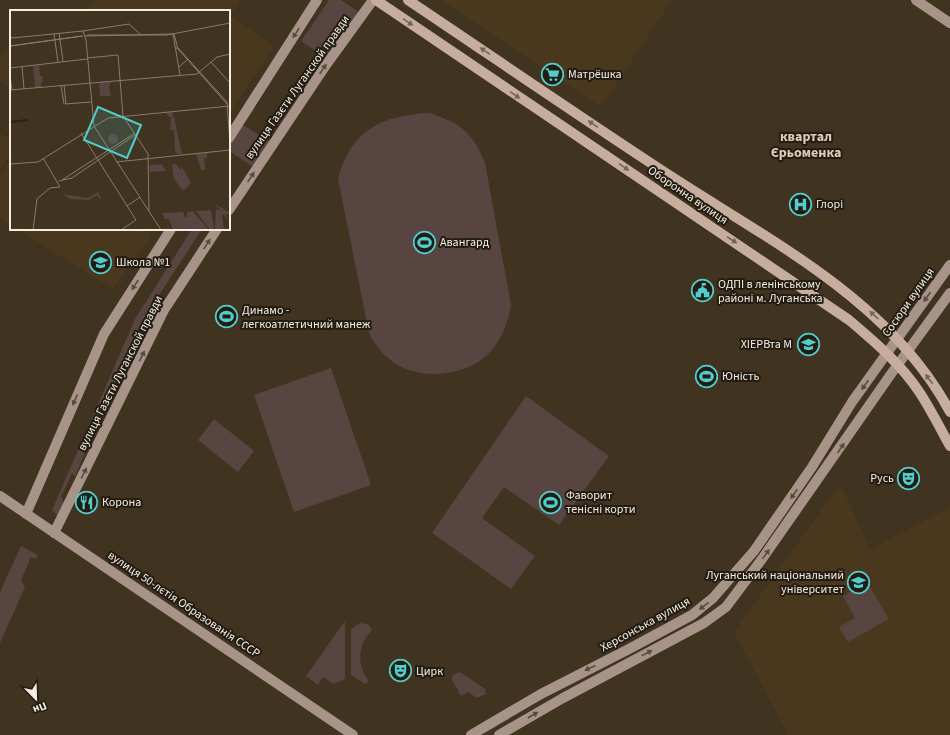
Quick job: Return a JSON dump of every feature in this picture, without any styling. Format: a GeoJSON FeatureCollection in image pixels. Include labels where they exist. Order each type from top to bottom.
{"type":"FeatureCollection","features":[{"type":"Feature","properties":{"kind":"main road","name":"Оборонна вулиця"},"geometry":{"type":"LineString","coordinates":[[375,0],[850,320],[887,353],[898,365],[919,392],[950,446]]}},
{"type":"Feature","properties":{"kind":"main road","name":"Оборонна вулиця"},"geometry":{"type":"LineString","coordinates":[[408,0],[672,177],[830,280],[866,308],[908,352],[939,392],[950,412]]}},
{"type":"Feature","properties":{"kind":"street"},"geometry":{"type":"LineString","coordinates":[[230,136],[317,0]]}},
{"type":"Feature","properties":{"kind":"street","name":"вулиця Газєти Луганской правди"},"geometry":{"type":"LineString","coordinates":[[230,209],[326,65],[375,0]]}},
{"type":"Feature","properties":{"kind":"street"},"geometry":{"type":"LineString","coordinates":[[916,0],[950,23]]}},
{"type":"Feature","properties":{"kind":"street"},"geometry":{"type":"LineString","coordinates":[[26,514],[104,334],[170,230]]}},
{"type":"Feature","properties":{"kind":"street","name":"вулиця Газєти Луганской правди"},"geometry":{"type":"LineString","coordinates":[[54,533],[164,310],[216,230]]}},
{"type":"Feature","properties":{"kind":"street","name":"Сосюри вулиця"},"geometry":{"type":"LineString","coordinates":[[887,353],[950,265]]}},
{"type":"Feature","properties":{"kind":"street"},"geometry":{"type":"LineString","coordinates":[[499,735],[563,698],[704,623],[719,613],[762,559],[950,293]]}},
{"type":"Feature","properties":{"kind":"street","name":"Херсонська вулиця"},"geometry":{"type":"LineString","coordinates":[[471,735],[548,690],[692,615],[714,598],[754,551],[887,353]]}},
{"type":"Feature","properties":{"kind":"street","name":"вулиця 50-лєтія Образованія СССР"},"geometry":{"type":"LineString","coordinates":[[0,496],[353,735]]}},
{"type":"Feature","properties":{"kind":"shaded area"},"geometry":{"type":"Polygon","coordinates":[[[95,0],[240,0],[231,16],[274,46],[230,113],[230,10],[84,10],[95,0]]]}},
{"type":"Feature","properties":{"kind":"shaded area"},"geometry":{"type":"Polygon","coordinates":[[[329,0],[341,0],[359,12],[327,59],[301,41],[329,0]]]}},
{"type":"Feature","properties":{"kind":"shaded area"},"geometry":{"type":"Polygon","coordinates":[[[441,0],[672,0],[601,107],[441,0]]]}},
{"type":"Feature","properties":{"kind":"shaded area"},"geometry":{"type":"Polygon","coordinates":[[[10,45],[10,87],[0,81],[0,58],[10,45]]]}},
{"type":"Feature","properties":{"kind":"shaded area","name":"Авангард"},"geometry":{"type":"Polygon","coordinates":[[[429,113],[449,121],[464,130],[470,136],[485,163],[511,305],[502,335],[495,347],[483,359],[461,370],[429,374],[417,372],[394,363],[376,345],[369,333],[338,179],[343,162],[351,149],[370,129],[397,117],[429,113]]]}},
{"type":"Feature","properties":{"kind":"shaded area"},"geometry":{"type":"Polygon","coordinates":[[[243,125],[272,143],[255,168],[230,152],[230,144],[243,125]]]}},
{"type":"Feature","properties":{"kind":"shaded area"},"geometry":{"type":"Polygon","coordinates":[[[0,133],[10,138],[10,155],[0,170],[0,133]]]}},
{"type":"Feature","properties":{"kind":"shaded area"},"geometry":{"type":"Polygon","coordinates":[[[10,160],[10,224],[0,218],[0,175],[10,160]]]}},
{"type":"Feature","properties":{"kind":"shaded area","name":"Школа №1"},"geometry":{"type":"Polygon","coordinates":[[[19,230],[144,230],[152,235],[113,289],[19,230]]]}},
{"type":"Feature","properties":{"kind":"shaded area"},"geometry":{"type":"Polygon","coordinates":[[[191,230],[201,230],[141,323],[75,476],[72,473],[61,497],[65,504],[58,516],[52,510],[135,319],[191,230]]]}},
{"type":"Feature","properties":{"kind":"shaded area"},"geometry":{"type":"Polygon","coordinates":[[[331,368],[371,485],[294,512],[254,395],[331,368]]]}},
{"type":"Feature","properties":{"kind":"shaded area","name":"Фаворит тенісні корти"},"geometry":{"type":"Polygon","coordinates":[[[526,396],[609,456],[559,525],[504,487],[482,518],[535,556],[511,589],[432,533],[526,396]]]}},
{"type":"Feature","properties":{"kind":"shaded area"},"geometry":{"type":"Polygon","coordinates":[[[214,419],[254,451],[238,472],[198,440],[214,419]]]}},
{"type":"Feature","properties":{"kind":"shaded area","name":"Луганський національний університет"},"geometry":{"type":"Polygon","coordinates":[[[840,484],[871,549],[950,507],[950,735],[788,735],[734,632],[840,484]]]}},
{"type":"Feature","properties":{"kind":"shaded area"},"geometry":{"type":"Polygon","coordinates":[[[21,546],[38,555],[36,559],[31,557],[21,580],[25,587],[0,643],[0,592],[21,546]]]}},
{"type":"Feature","properties":{"kind":"shaded area"},"geometry":{"type":"Polygon","coordinates":[[[867,582],[889,619],[848,642],[839,627],[855,618],[843,596],[867,582]]]}},
{"type":"Feature","properties":{"kind":"shaded area"},"geometry":{"type":"Polygon","coordinates":[[[345,621],[345,679],[333,684],[323,677],[318,685],[306,676],[345,621]]]}},
{"type":"Feature","properties":{"kind":"shaded area"},"geometry":{"type":"Polygon","coordinates":[[[362,623],[369,625],[372,630],[361,648],[360,655],[362,668],[369,681],[365,684],[351,675],[351,630],[355,626],[362,623]]]}},
{"type":"Feature","properties":{"kind":"shaded area"},"geometry":{"type":"Polygon","coordinates":[[[460,672],[485,689],[486,694],[477,698],[468,692],[461,696],[452,680],[453,675],[460,672]]]}},
{"type":"Feature","properties":{"kind":"place","name":"Матрёшка"},"geometry":{"type":"Point","coordinates":[552,74]}},
{"type":"Feature","properties":{"kind":"place","name":"Глорі"},"geometry":{"type":"Point","coordinates":[801,204]}},
{"type":"Feature","properties":{"kind":"place","name":"Авангард"},"geometry":{"type":"Point","coordinates":[425,242]}},
{"type":"Feature","properties":{"kind":"place","name":"Школа №1"},"geometry":{"type":"Point","coordinates":[101,262]}},
{"type":"Feature","properties":{"kind":"place","name":"ОДПІ в ленінському районі м. Луганська"},"geometry":{"type":"Point","coordinates":[702,291]}},
{"type":"Feature","properties":{"kind":"place","name":"Динамо - легкоатлетичний манеж"},"geometry":{"type":"Point","coordinates":[227,317]}},
{"type":"Feature","properties":{"kind":"place","name":"ХІЕРВта М"},"geometry":{"type":"Point","coordinates":[808,344]}},
{"type":"Feature","properties":{"kind":"place","name":"Юність"},"geometry":{"type":"Point","coordinates":[706,376]}},
{"type":"Feature","properties":{"kind":"place","name":"Русь"},"geometry":{"type":"Point","coordinates":[909,478]}},
{"type":"Feature","properties":{"kind":"place","name":"Корона"},"geometry":{"type":"Point","coordinates":[87,502]}},
{"type":"Feature","properties":{"kind":"place","name":"Фаворит тенісні корти"},"geometry":{"type":"Point","coordinates":[551,502]}},
{"type":"Feature","properties":{"kind":"place","name":"Луганський національний університет"},"geometry":{"type":"Point","coordinates":[859,582]}},
{"type":"Feature","properties":{"kind":"place","name":"Цирк"},"geometry":{"type":"Point","coordinates":[401,671]}},
{"type":"Feature","properties":{"kind":"district","name":"квартал Єрьоменка"},"geometry":{"type":"Point","coordinates":[806,144]}}]}
